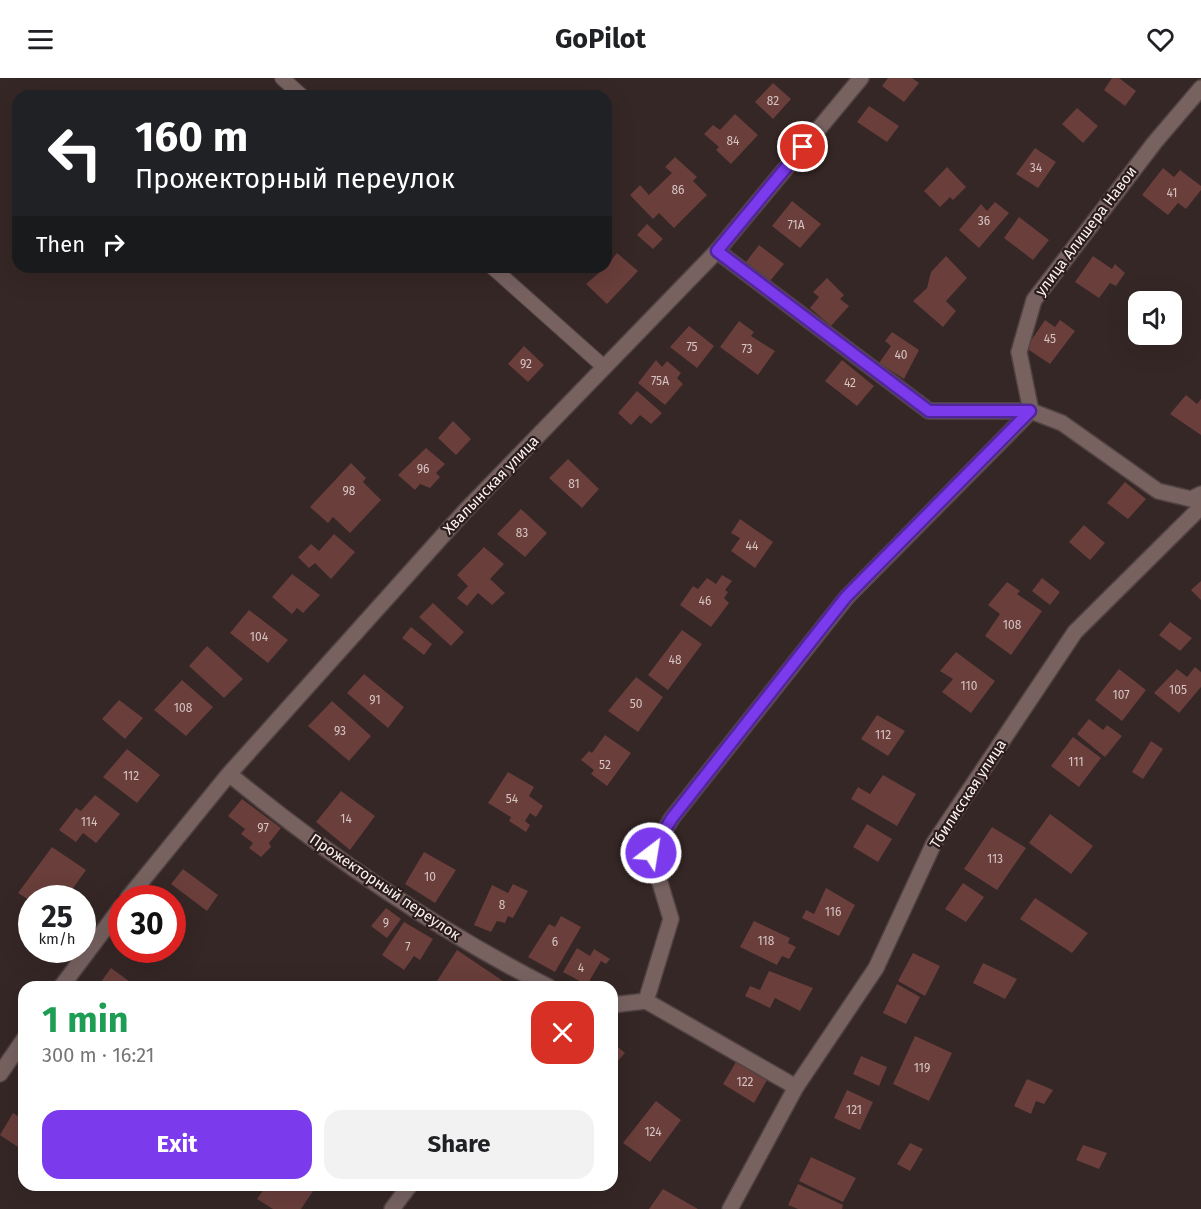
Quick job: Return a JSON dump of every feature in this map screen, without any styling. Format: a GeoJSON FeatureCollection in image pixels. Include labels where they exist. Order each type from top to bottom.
{"type":"FeatureCollection","features":[{"type":"Feature","properties":{"kind":"street","name":"Хвалынская улица"},"geometry":{"type":"LineString","coordinates":[[139,885],[229,774],[465,511],[717,251],[861,78]]}},
{"type":"Feature","properties":{"kind":"street","name":"улица Алишера Навои"},"geometry":{"type":"LineString","coordinates":[[1030,411],[1019,352],[1034,300],[1155,142],[1201,88]]}},
{"type":"Feature","properties":{"kind":"street"},"geometry":{"type":"LineString","coordinates":[[717,251],[929,411],[1030,411],[1062,423],[1158,491],[1191,499],[1201,494]]}},
{"type":"Feature","properties":{"kind":"street"},"geometry":{"type":"LineString","coordinates":[[646,1001],[671,919],[651,853],[672,818],[846,597],[1030,411]]}},
{"type":"Feature","properties":{"kind":"street","name":"Тбилисская улица"},"geometry":{"type":"LineString","coordinates":[[730,1209],[796,1087],[876,968],[934,843],[1075,632],[1201,507]]}},
{"type":"Feature","properties":{"kind":"street","name":"Прожекторный переулок"},"geometry":{"type":"LineString","coordinates":[[229,774],[281,817],[378,885],[501,963],[537,981]]}},
{"type":"Feature","properties":{"kind":"street"},"geometry":{"type":"LineString","coordinates":[[66,981],[108,925]]}},
{"type":"Feature","properties":{"kind":"street"},"geometry":{"type":"LineString","coordinates":[[618,1004],[646,1001],[796,1087]]}},
{"type":"Feature","properties":{"kind":"street"},"geometry":{"type":"LineString","coordinates":[[0,1074],[18,1048]]}},
{"type":"Feature","properties":{"kind":"street"},"geometry":{"type":"LineString","coordinates":[[392,1209],[406,1191]]}},
{"type":"Feature","properties":{"kind":"lane"},"geometry":{"type":"LineString","coordinates":[[282,78],[295,90]]}},
{"type":"Feature","properties":{"kind":"lane"},"geometry":{"type":"LineString","coordinates":[[499,273],[604,367]]}},
{"type":"Feature","properties":{"kind":"building"},"geometry":{"type":"Polygon","coordinates":[[[888,78],[912,78],[919,83],[904,102],[882,86],[888,78]]]}},
{"type":"Feature","properties":{"kind":"building"},"geometry":{"type":"Polygon","coordinates":[[[1112,78],[1119,78],[1136,91],[1125,106],[1104,90],[1112,78]]]}},
{"type":"Feature","properties":{"kind":"building"},"geometry":{"type":"Polygon","coordinates":[[[773,83],[791,99],[773,119],[755,102],[773,83]]]}},
{"type":"Feature","properties":{"kind":"building"},"geometry":{"type":"Polygon","coordinates":[[[869,106],[899,126],[887,142],[857,122],[869,106]]]}},
{"type":"Feature","properties":{"kind":"building"},"geometry":{"type":"Polygon","coordinates":[[[1077,108],[1098,126],[1083,143],[1062,124],[1077,108]]]}},
{"type":"Feature","properties":{"kind":"building"},"geometry":{"type":"Polygon","coordinates":[[[735,114],[758,135],[731,164],[716,150],[719,147],[704,134],[713,125],[720,130],[735,114]]]}},
{"type":"Feature","properties":{"kind":"building"},"geometry":{"type":"Polygon","coordinates":[[[1035,148],[1056,162],[1038,188],[1016,174],[1035,148]]]}},
{"type":"Feature","properties":{"kind":"building"},"geometry":{"type":"Polygon","coordinates":[[[675,157],[697,177],[693,181],[707,195],[674,228],[659,213],[653,219],[630,195],[640,185],[649,195],[672,173],[665,167],[675,157]]]}},
{"type":"Feature","properties":{"kind":"building"},"geometry":{"type":"Polygon","coordinates":[[[947,167],[966,187],[953,200],[950,197],[940,207],[924,191],[947,167]]]}},
{"type":"Feature","properties":{"kind":"building"},"geometry":{"type":"Polygon","coordinates":[[[1163,168],[1174,177],[1180,170],[1201,186],[1201,190],[1186,209],[1178,203],[1168,215],[1142,195],[1163,168]]]}},
{"type":"Feature","properties":{"kind":"building"},"geometry":{"type":"Polygon","coordinates":[[[792,201],[821,224],[800,248],[772,226],[792,201]]]}},
{"type":"Feature","properties":{"kind":"building"},"geometry":{"type":"Polygon","coordinates":[[[995,202],[1009,213],[979,248],[959,230],[981,204],[987,211],[995,202]]]}},
{"type":"Feature","properties":{"kind":"building"},"geometry":{"type":"Polygon","coordinates":[[[1019,217],[1049,240],[1033,260],[1004,238],[1019,217]]]}},
{"type":"Feature","properties":{"kind":"building"},"geometry":{"type":"Polygon","coordinates":[[[647,224],[663,239],[653,249],[637,235],[647,224]]]}},
{"type":"Feature","properties":{"kind":"building"},"geometry":{"type":"Polygon","coordinates":[[[759,245],[784,264],[770,281],[746,262],[759,245]]]}},
{"type":"Feature","properties":{"kind":"building"},"geometry":{"type":"Polygon","coordinates":[[[617,253],[638,271],[607,304],[586,284],[599,273],[612,273],[612,259],[617,253]]]}},
{"type":"Feature","properties":{"kind":"building"},"geometry":{"type":"Polygon","coordinates":[[[946,256],[967,278],[946,301],[956,311],[943,327],[913,301],[927,288],[931,272],[946,256]]]}},
{"type":"Feature","properties":{"kind":"building"},"geometry":{"type":"Polygon","coordinates":[[[1093,256],[1112,269],[1115,264],[1125,273],[1116,286],[1110,283],[1099,298],[1075,282],[1093,256]]]}},
{"type":"Feature","properties":{"kind":"building"},"geometry":{"type":"Polygon","coordinates":[[[827,278],[844,295],[840,299],[849,306],[831,326],[810,308],[819,297],[813,292],[827,278]]]}},
{"type":"Feature","properties":{"kind":"building"},"geometry":{"type":"Polygon","coordinates":[[[1045,320],[1055,327],[1060,320],[1075,331],[1050,364],[1026,348],[1045,320]]]}},
{"type":"Feature","properties":{"kind":"building"},"geometry":{"type":"Polygon","coordinates":[[[739,321],[754,332],[751,336],[775,351],[758,375],[720,347],[739,321]]]}},
{"type":"Feature","properties":{"kind":"building"},"geometry":{"type":"Polygon","coordinates":[[[689,326],[714,346],[697,368],[670,347],[689,326]]]}},
{"type":"Feature","properties":{"kind":"building"},"geometry":{"type":"Polygon","coordinates":[[[892,332],[919,350],[904,379],[879,363],[891,346],[885,341],[892,332]]]}},
{"type":"Feature","properties":{"kind":"building"},"geometry":{"type":"Polygon","coordinates":[[[524,346],[544,365],[528,382],[508,364],[524,346]]]}},
{"type":"Feature","properties":{"kind":"building"},"geometry":{"type":"Polygon","coordinates":[[[656,360],[662,367],[667,361],[681,373],[677,378],[683,384],[665,405],[638,383],[656,360]]]}},
{"type":"Feature","properties":{"kind":"building"},"geometry":{"type":"Polygon","coordinates":[[[842,360],[874,386],[857,406],[825,381],[842,360]]]}},
{"type":"Feature","properties":{"kind":"building"},"geometry":{"type":"Polygon","coordinates":[[[637,391],[662,413],[651,424],[640,415],[631,425],[618,413],[637,391]]]}},
{"type":"Feature","properties":{"kind":"building"},"geometry":{"type":"Polygon","coordinates":[[[1186,395],[1197,404],[1201,399],[1201,435],[1170,414],[1186,395]]]}},
{"type":"Feature","properties":{"kind":"building"},"geometry":{"type":"Polygon","coordinates":[[[453,421],[471,439],[456,455],[438,438],[453,421]]]}},
{"type":"Feature","properties":{"kind":"building"},"geometry":{"type":"Polygon","coordinates":[[[426,448],[445,464],[436,473],[440,477],[430,488],[420,484],[415,490],[398,475],[426,448]]]}},
{"type":"Feature","properties":{"kind":"building"},"geometry":{"type":"Polygon","coordinates":[[[568,459],[599,489],[582,508],[549,478],[568,459]]]}},
{"type":"Feature","properties":{"kind":"building"},"geometry":{"type":"Polygon","coordinates":[[[351,463],[366,478],[363,482],[381,500],[350,533],[333,517],[328,523],[310,507],[351,463]]]}},
{"type":"Feature","properties":{"kind":"building"},"geometry":{"type":"Polygon","coordinates":[[[1125,482],[1146,499],[1128,519],[1107,503],[1125,482]]]}},
{"type":"Feature","properties":{"kind":"building"},"geometry":{"type":"Polygon","coordinates":[[[521,509],[547,533],[525,557],[497,534],[521,509]]]}},
{"type":"Feature","properties":{"kind":"building"},"geometry":{"type":"Polygon","coordinates":[[[740,519],[773,542],[755,568],[731,551],[740,538],[731,533],[740,519]]]}},
{"type":"Feature","properties":{"kind":"building"},"geometry":{"type":"Polygon","coordinates":[[[1084,525],[1105,543],[1090,560],[1069,542],[1084,525]]]}},
{"type":"Feature","properties":{"kind":"building"},"geometry":{"type":"Polygon","coordinates":[[[334,534],[355,552],[331,579],[315,563],[309,568],[298,557],[311,544],[319,551],[334,534]]]}},
{"type":"Feature","properties":{"kind":"building"},"geometry":{"type":"Polygon","coordinates":[[[484,547],[504,564],[490,579],[505,593],[492,605],[478,593],[467,606],[457,598],[468,586],[457,575],[484,547]]]}},
{"type":"Feature","properties":{"kind":"building"},"geometry":{"type":"Polygon","coordinates":[[[292,574],[320,595],[303,613],[297,608],[292,614],[272,597],[292,574]]]}},
{"type":"Feature","properties":{"kind":"building"},"geometry":{"type":"Polygon","coordinates":[[[722,575],[732,581],[725,590],[728,592],[724,598],[729,603],[711,627],[680,605],[693,586],[698,589],[707,578],[716,584],[722,575]]]}},
{"type":"Feature","properties":{"kind":"building"},"geometry":{"type":"Polygon","coordinates":[[[1042,578],[1060,592],[1050,605],[1032,591],[1042,578]]]}},
{"type":"Feature","properties":{"kind":"building"},"geometry":{"type":"Polygon","coordinates":[[[1201,581],[1201,600],[1191,590],[1201,581]]]}},
{"type":"Feature","properties":{"kind":"building"},"geometry":{"type":"Polygon","coordinates":[[[1007,582],[1020,591],[1017,594],[1042,611],[1011,655],[985,636],[1000,614],[988,605],[1007,582]]]}},
{"type":"Feature","properties":{"kind":"building"},"geometry":{"type":"Polygon","coordinates":[[[433,603],[464,632],[451,646],[419,617],[433,603]]]}},
{"type":"Feature","properties":{"kind":"building"},"geometry":{"type":"Polygon","coordinates":[[[249,610],[288,640],[268,663],[230,633],[249,610]]]}},
{"type":"Feature","properties":{"kind":"building"},"geometry":{"type":"Polygon","coordinates":[[[1170,622],[1192,638],[1180,651],[1159,635],[1170,622]]]}},
{"type":"Feature","properties":{"kind":"building"},"geometry":{"type":"Polygon","coordinates":[[[411,627],[432,644],[424,655],[402,638],[411,627]]]}},
{"type":"Feature","properties":{"kind":"building"},"geometry":{"type":"Polygon","coordinates":[[[682,630],[702,644],[668,690],[648,675],[682,630]]]}},
{"type":"Feature","properties":{"kind":"building"},"geometry":{"type":"Polygon","coordinates":[[[207,646],[243,679],[224,698],[189,666],[207,646]]]}},
{"type":"Feature","properties":{"kind":"building"},"geometry":{"type":"Polygon","coordinates":[[[956,652],[995,681],[971,713],[942,692],[953,679],[940,671],[956,652]]]}},
{"type":"Feature","properties":{"kind":"building"},"geometry":{"type":"Polygon","coordinates":[[[1195,667],[1201,672],[1201,687],[1179,713],[1154,693],[1177,669],[1187,677],[1195,667]]]}},
{"type":"Feature","properties":{"kind":"building"},"geometry":{"type":"Polygon","coordinates":[[[1119,669],[1146,690],[1122,721],[1095,700],[1119,669]]]}},
{"type":"Feature","properties":{"kind":"building"},"geometry":{"type":"Polygon","coordinates":[[[364,674],[404,707],[388,728],[347,693],[364,674]]]}},
{"type":"Feature","properties":{"kind":"building"},"geometry":{"type":"Polygon","coordinates":[[[636,677],[663,697],[638,732],[608,711],[636,677]]]}},
{"type":"Feature","properties":{"kind":"building"},"geometry":{"type":"Polygon","coordinates":[[[182,680],[213,707],[186,736],[154,710],[182,680]]]}},
{"type":"Feature","properties":{"kind":"building"},"geometry":{"type":"Polygon","coordinates":[[[119,700],[143,718],[125,739],[102,719],[119,700]]]}},
{"type":"Feature","properties":{"kind":"building"},"geometry":{"type":"Polygon","coordinates":[[[332,701],[371,736],[349,761],[308,726],[332,701]]]}},
{"type":"Feature","properties":{"kind":"building"},"geometry":{"type":"Polygon","coordinates":[[[877,715],[905,731],[888,756],[861,739],[877,715]]]}},
{"type":"Feature","properties":{"kind":"building"},"geometry":{"type":"Polygon","coordinates":[[[1089,719],[1103,730],[1107,725],[1122,736],[1105,757],[1077,734],[1089,719]]]}},
{"type":"Feature","properties":{"kind":"building"},"geometry":{"type":"Polygon","coordinates":[[[605,735],[631,753],[607,786],[591,774],[594,770],[581,760],[589,751],[592,753],[605,735]]]}},
{"type":"Feature","properties":{"kind":"building"},"geometry":{"type":"Polygon","coordinates":[[[1073,737],[1101,758],[1079,787],[1051,766],[1073,737]]]}},
{"type":"Feature","properties":{"kind":"building"},"geometry":{"type":"Polygon","coordinates":[[[1151,741],[1163,749],[1143,779],[1132,772],[1151,741]]]}},
{"type":"Feature","properties":{"kind":"building"},"geometry":{"type":"Polygon","coordinates":[[[127,749],[160,775],[137,803],[103,777],[127,749]]]}},
{"type":"Feature","properties":{"kind":"building"},"geometry":{"type":"Polygon","coordinates":[[[508,772],[534,787],[529,796],[543,806],[536,817],[530,813],[525,821],[530,825],[526,832],[509,821],[511,817],[488,803],[508,772]]]}},
{"type":"Feature","properties":{"kind":"building"},"geometry":{"type":"Polygon","coordinates":[[[883,775],[916,794],[897,826],[851,799],[858,787],[870,794],[883,775]]]}},
{"type":"Feature","properties":{"kind":"building"},"geometry":{"type":"Polygon","coordinates":[[[341,791],[375,816],[350,850],[316,822],[341,791]]]}},
{"type":"Feature","properties":{"kind":"building"},"geometry":{"type":"Polygon","coordinates":[[[95,795],[120,814],[96,843],[83,833],[76,842],[59,830],[76,808],[81,811],[95,795]]]}},
{"type":"Feature","properties":{"kind":"building"},"geometry":{"type":"Polygon","coordinates":[[[242,799],[281,828],[269,843],[271,847],[261,857],[249,848],[253,843],[241,834],[245,829],[228,816],[242,799]]]}},
{"type":"Feature","properties":{"kind":"building"},"geometry":{"type":"Polygon","coordinates":[[[1050,814],[1093,846],[1071,874],[1029,843],[1050,814]]]}},
{"type":"Feature","properties":{"kind":"building"},"geometry":{"type":"Polygon","coordinates":[[[867,824],[892,839],[878,862],[853,847],[867,824]]]}},
{"type":"Feature","properties":{"kind":"building"},"geometry":{"type":"Polygon","coordinates":[[[992,827],[1026,848],[997,890],[964,869],[992,827]]]}},
{"type":"Feature","properties":{"kind":"building"},"geometry":{"type":"Polygon","coordinates":[[[52,847],[86,870],[75,885],[24,885],[52,847]]]}},
{"type":"Feature","properties":{"kind":"building"},"geometry":{"type":"Polygon","coordinates":[[[424,852],[456,870],[435,903],[405,884],[424,852]]]}},
{"type":"Feature","properties":{"kind":"building"},"geometry":{"type":"Polygon","coordinates":[[[183,869],[218,895],[207,911],[186,895],[186,885],[171,884],[183,869]]]}},
{"type":"Feature","properties":{"kind":"building"},"geometry":{"type":"Polygon","coordinates":[[[963,883],[984,897],[966,922],[945,909],[963,883]]]}},
{"type":"Feature","properties":{"kind":"building"},"geometry":{"type":"Polygon","coordinates":[[[513,884],[528,891],[513,918],[508,916],[505,923],[497,921],[491,932],[474,925],[492,885],[508,893],[513,884]]]}},
{"type":"Feature","properties":{"kind":"building"},"geometry":{"type":"Polygon","coordinates":[[[826,888],[855,905],[839,936],[802,918],[806,910],[814,914],[826,888]]]}},
{"type":"Feature","properties":{"kind":"building"},"geometry":{"type":"Polygon","coordinates":[[[1035,898],[1088,933],[1072,953],[1020,919],[1035,898]]]}},
{"type":"Feature","properties":{"kind":"building"},"geometry":{"type":"Polygon","coordinates":[[[386,908],[401,919],[387,938],[371,926],[386,908]]]}},
{"type":"Feature","properties":{"kind":"building"},"geometry":{"type":"Polygon","coordinates":[[[561,916],[581,927],[555,972],[528,957],[549,924],[555,927],[561,916]]]}},
{"type":"Feature","properties":{"kind":"building"},"geometry":{"type":"Polygon","coordinates":[[[754,921],[790,938],[788,943],[796,947],[789,959],[782,956],[777,965],[740,947],[754,921]]]}},
{"type":"Feature","properties":{"kind":"building"},"geometry":{"type":"Polygon","coordinates":[[[404,922],[433,939],[420,960],[414,956],[404,970],[382,955],[404,922]]]}},
{"type":"Feature","properties":{"kind":"building"},"geometry":{"type":"Polygon","coordinates":[[[577,948],[590,956],[594,949],[610,959],[606,964],[601,961],[589,981],[580,981],[563,972],[577,948]]]}},
{"type":"Feature","properties":{"kind":"building"},"geometry":{"type":"Polygon","coordinates":[[[457,950],[503,981],[437,981],[457,950]]]}},
{"type":"Feature","properties":{"kind":"building"},"geometry":{"type":"Polygon","coordinates":[[[913,953],[940,966],[925,996],[898,981],[913,953]]]}},
{"type":"Feature","properties":{"kind":"building"},"geometry":{"type":"Polygon","coordinates":[[[983,963],[1017,979],[1005,999],[973,983],[983,963]]]}},
{"type":"Feature","properties":{"kind":"building"},"geometry":{"type":"Polygon","coordinates":[[[111,968],[129,981],[102,981],[111,968]]]}},
{"type":"Feature","properties":{"kind":"building"},"geometry":{"type":"Polygon","coordinates":[[[769,971],[813,988],[800,1011],[775,998],[770,1008],[745,996],[750,986],[760,990],[769,971]]]}},
{"type":"Feature","properties":{"kind":"building"},"geometry":{"type":"Polygon","coordinates":[[[897,984],[920,997],[906,1024],[883,1013],[897,984]]]}},
{"type":"Feature","properties":{"kind":"building"},"geometry":{"type":"Polygon","coordinates":[[[915,1036],[952,1053],[929,1101],[893,1084],[915,1036]]]}},
{"type":"Feature","properties":{"kind":"building"},"geometry":{"type":"Polygon","coordinates":[[[618,1047],[625,1053],[618,1061],[618,1047]]]}},
{"type":"Feature","properties":{"kind":"building"},"geometry":{"type":"Polygon","coordinates":[[[861,1056],[887,1067],[879,1086],[853,1074],[861,1056]]]}},
{"type":"Feature","properties":{"kind":"building"},"geometry":{"type":"Polygon","coordinates":[[[736,1062],[767,1080],[754,1103],[723,1084],[736,1062]]]}},
{"type":"Feature","properties":{"kind":"building"},"geometry":{"type":"Polygon","coordinates":[[[1027,1079],[1053,1090],[1044,1104],[1036,1101],[1031,1114],[1014,1106],[1027,1079]]]}},
{"type":"Feature","properties":{"kind":"building"},"geometry":{"type":"Polygon","coordinates":[[[847,1090],[873,1102],[860,1130],[834,1118],[847,1090]]]}},
{"type":"Feature","properties":{"kind":"building"},"geometry":{"type":"Polygon","coordinates":[[[656,1101],[681,1120],[650,1162],[623,1143],[656,1101]]]}},
{"type":"Feature","properties":{"kind":"building"},"geometry":{"type":"Polygon","coordinates":[[[13,1113],[18,1116],[18,1147],[0,1135],[13,1113]]]}},
{"type":"Feature","properties":{"kind":"building"},"geometry":{"type":"Polygon","coordinates":[[[910,1143],[923,1149],[910,1171],[897,1164],[910,1143]]]}},
{"type":"Feature","properties":{"kind":"building"},"geometry":{"type":"Polygon","coordinates":[[[1083,1145],[1107,1153],[1099,1169],[1076,1160],[1083,1145]]]}},
{"type":"Feature","properties":{"kind":"building"},"geometry":{"type":"Polygon","coordinates":[[[811,1157],[856,1178],[843,1202],[799,1181],[811,1157]]]}},
{"type":"Feature","properties":{"kind":"building"},"geometry":{"type":"Polygon","coordinates":[[[798,1184],[843,1205],[842,1209],[798,1209],[788,1205],[798,1184]]]}},
{"type":"Feature","properties":{"kind":"building"},"geometry":{"type":"Polygon","coordinates":[[[663,1189],[698,1209],[649,1209],[663,1189]]]}},
{"type":"Feature","properties":{"kind":"building"},"geometry":{"type":"Polygon","coordinates":[[[263,1191],[313,1191],[301,1209],[273,1209],[257,1199],[263,1191]]]}},
{"type":"Feature","properties":{"kind":"route"},"geometry":{"type":"LineString","coordinates":[[651,853],[672,818],[846,597],[1030,411],[929,411],[717,251],[803,147]]}}]}
